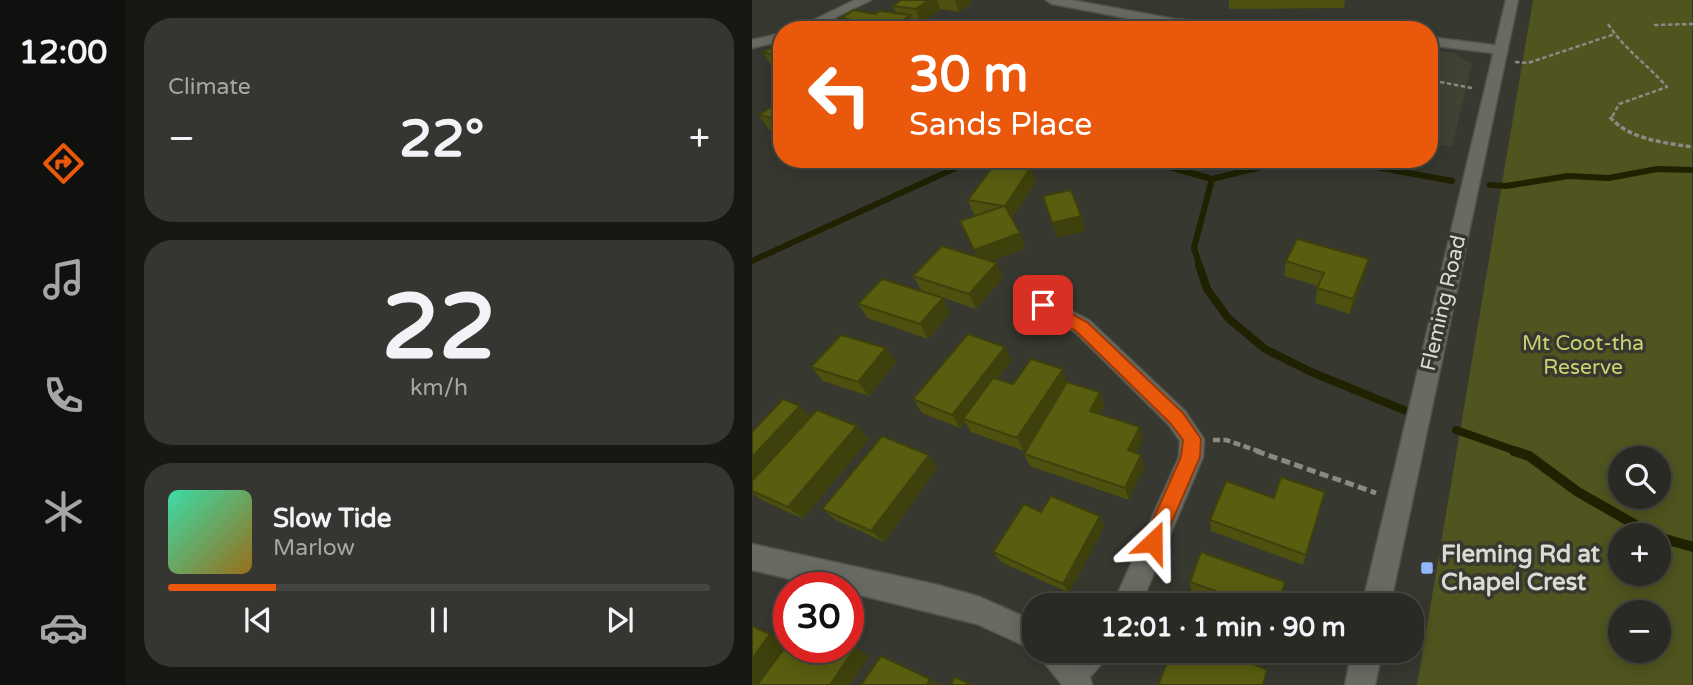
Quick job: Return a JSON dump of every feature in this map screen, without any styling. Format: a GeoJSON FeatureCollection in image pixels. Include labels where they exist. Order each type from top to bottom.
{"type":"FeatureCollection","features":[{"type":"Feature","properties":{"kind":"street"},"geometry":{"type":"LineString","coordinates":[[819,21],[865,0]]}},
{"type":"Feature","properties":{"kind":"street"},"geometry":{"type":"LineString","coordinates":[[1052,0],[1163,21]]}},
{"type":"Feature","properties":{"kind":"street","name":"Fleming Road"},"geometry":{"type":"LineString","coordinates":[[1379,593],[1512,0]]}},
{"type":"Feature","properties":{"kind":"street"},"geometry":{"type":"LineString","coordinates":[[752,44],[773,39]]}},
{"type":"Feature","properties":{"kind":"street"},"geometry":{"type":"LineString","coordinates":[[1438,43],[1499,55]]}},
{"type":"Feature","properties":{"kind":"street"},"geometry":{"type":"LineString","coordinates":[[1043,305],[1082,327],[1177,418],[1192,439],[1191,457],[1132,593]]}},
{"type":"Feature","properties":{"kind":"street"},"geometry":{"type":"LineString","coordinates":[[752,557],[938,599],[980,611],[1022,630]]}},
{"type":"Feature","properties":{"kind":"street"},"geometry":{"type":"LineString","coordinates":[[1360,685],[1365,663]]}},
{"type":"Feature","properties":{"kind":"path"},"geometry":{"type":"LineString","coordinates":[[1608,24],[1621,44],[1645,62],[1667,87],[1619,104],[1610,117],[1620,129],[1665,143],[1692,147]]}},
{"type":"Feature","properties":{"kind":"path"},"geometry":{"type":"LineString","coordinates":[[1654,25],[1692,24]]}},
{"type":"Feature","properties":{"kind":"path"},"geometry":{"type":"LineString","coordinates":[[1499,55],[1528,63],[1615,34]]}},
{"type":"Feature","properties":{"kind":"path"},"geometry":{"type":"LineString","coordinates":[[1440,82],[1472,88]]}},
{"type":"Feature","properties":{"kind":"path"},"geometry":{"type":"LineString","coordinates":[[1192,439],[1226,440],[1376,493]]}},
{"type":"Feature","properties":{"kind":"shaded area"},"geometry":{"type":"Polygon","coordinates":[[[1438,51],[1452,52],[1472,64],[1452,147],[1438,145],[1438,51]]]}},
{"type":"Feature","properties":{"kind":"green space","name":"Mt Coot-tha Reserve"},"geometry":{"type":"Polygon","coordinates":[[[1533,0],[1692,0],[1692,685],[1417,685],[1421,663],[1424,663],[1424,644],[1533,0]]]}},
{"type":"Feature","properties":{"kind":"building"},"geometry":{"type":"Polygon","coordinates":[[[901,0],[929,0],[916,9],[893,6],[901,0]]]}},
{"type":"Feature","properties":{"kind":"building"},"geometry":{"type":"Polygon","coordinates":[[[853,10],[910,15],[902,21],[858,21],[842,18],[853,10]]]}},
{"type":"Feature","properties":{"kind":"building"},"geometry":{"type":"Polygon","coordinates":[[[773,47],[773,55],[763,52],[773,47]]]}},
{"type":"Feature","properties":{"kind":"building"},"geometry":{"type":"Polygon","coordinates":[[[773,105],[773,118],[759,115],[773,105]]]}},
{"type":"Feature","properties":{"kind":"building"},"geometry":{"type":"Polygon","coordinates":[[[992,168],[1030,168],[1005,206],[1020,233],[974,250],[960,221],[1004,206],[968,200],[992,168]]]}},
{"type":"Feature","properties":{"kind":"building"},"geometry":{"type":"Polygon","coordinates":[[[1071,190],[1081,216],[1052,223],[1043,196],[1071,190]]]}},
{"type":"Feature","properties":{"kind":"building"},"geometry":{"type":"Polygon","coordinates":[[[1297,239],[1369,259],[1353,299],[1317,288],[1324,273],[1286,261],[1297,239]]]}},
{"type":"Feature","properties":{"kind":"building"},"geometry":{"type":"Polygon","coordinates":[[[942,246],[997,263],[969,294],[913,276],[942,246]]]}},
{"type":"Feature","properties":{"kind":"building"},"geometry":{"type":"Polygon","coordinates":[[[882,279],[943,298],[920,324],[858,304],[882,279]]]}},
{"type":"Feature","properties":{"kind":"building"},"geometry":{"type":"Polygon","coordinates":[[[968,334],[1005,347],[952,415],[913,399],[968,334]]]}},
{"type":"Feature","properties":{"kind":"building"},"geometry":{"type":"Polygon","coordinates":[[[841,335],[886,348],[858,382],[811,367],[841,335]]]}},
{"type":"Feature","properties":{"kind":"building"},"geometry":{"type":"Polygon","coordinates":[[[1031,359],[1063,369],[1017,438],[963,419],[993,378],[1013,384],[1031,359]]]}},
{"type":"Feature","properties":{"kind":"building"},"geometry":{"type":"Polygon","coordinates":[[[1067,382],[1100,392],[1090,411],[1140,427],[1128,450],[1141,455],[1125,488],[1024,454],[1067,382]]]}},
{"type":"Feature","properties":{"kind":"building"},"geometry":{"type":"Polygon","coordinates":[[[783,399],[800,406],[752,457],[752,432],[783,399]]]}},
{"type":"Feature","properties":{"kind":"building"},"geometry":{"type":"Polygon","coordinates":[[[817,410],[857,426],[788,507],[752,491],[752,481],[817,410]]]}},
{"type":"Feature","properties":{"kind":"building"},"geometry":{"type":"Polygon","coordinates":[[[882,436],[929,455],[871,531],[822,509],[882,436]]]}},
{"type":"Feature","properties":{"kind":"building"},"geometry":{"type":"Polygon","coordinates":[[[1281,477],[1325,492],[1306,555],[1210,520],[1226,481],[1274,498],[1281,477]]]}},
{"type":"Feature","properties":{"kind":"building"},"geometry":{"type":"Polygon","coordinates":[[[1051,496],[1100,516],[1063,584],[993,552],[1024,504],[1041,512],[1051,496]]]}},
{"type":"Feature","properties":{"kind":"building"},"geometry":{"type":"Polygon","coordinates":[[[1201,552],[1285,582],[1282,593],[1215,593],[1216,591],[1190,582],[1201,552]]]}},
{"type":"Feature","properties":{"kind":"building"},"geometry":{"type":"Polygon","coordinates":[[[752,626],[770,634],[752,659],[752,626]]]}},
{"type":"Feature","properties":{"kind":"building"},"geometry":{"type":"Polygon","coordinates":[[[881,656],[930,679],[927,685],[861,685],[881,656]]]}},
{"type":"Feature","properties":{"kind":"building"},"geometry":{"type":"Polygon","coordinates":[[[773,663],[845,663],[830,685],[757,685],[773,663]]]}},
{"type":"Feature","properties":{"kind":"building"},"geometry":{"type":"Polygon","coordinates":[[[1167,663],[1251,663],[1267,670],[1263,685],[1158,685],[1167,663]]]}},
{"type":"Feature","properties":{"kind":"building"},"geometry":{"type":"Polygon","coordinates":[[[955,677],[972,685],[951,685],[955,677]]]}},
{"type":"Feature","properties":{"kind":"waterway"},"geometry":{"type":"LineString","coordinates":[[752,261],[955,168]]}},
{"type":"Feature","properties":{"kind":"waterway"},"geometry":{"type":"LineString","coordinates":[[1173,168],[1212,179]]}},
{"type":"Feature","properties":{"kind":"waterway"},"geometry":{"type":"LineString","coordinates":[[1212,179],[1257,168]]}},
{"type":"Feature","properties":{"kind":"waterway"},"geometry":{"type":"LineString","coordinates":[[1382,168],[1452,181]]}},
{"type":"Feature","properties":{"kind":"waterway"},"geometry":{"type":"LineString","coordinates":[[1490,185],[1506,186],[1568,176],[1609,178],[1657,169],[1693,170]]}},
{"type":"Feature","properties":{"kind":"waterway"},"geometry":{"type":"LineString","coordinates":[[1200,267],[1194,248],[1212,179]]}},
{"type":"Feature","properties":{"kind":"waterway"},"geometry":{"type":"LineString","coordinates":[[1199,265],[1207,289],[1228,318],[1265,349],[1311,372],[1404,410]]}},
{"type":"Feature","properties":{"kind":"waterway"},"geometry":{"type":"LineString","coordinates":[[1456,430],[1519,452]]}},
{"type":"Feature","properties":{"kind":"waterway"},"geometry":{"type":"LineString","coordinates":[[1514,451],[1529,456],[1578,492],[1632,523]]}},
{"type":"Feature","properties":{"kind":"waterway"},"geometry":{"type":"LineString","coordinates":[[1671,541],[1693,547]]}},
{"type":"Feature","properties":{"kind":"place","name":"Fleming Rd at Chapel Crest"},"geometry":{"type":"Point","coordinates":[1427,568]}},
{"type":"Feature","properties":{"kind":"route"},"geometry":{"type":"LineString","coordinates":[[1043,305],[1082,327],[1177,418],[1192,439],[1191,457],[1153,542]]}}]}
